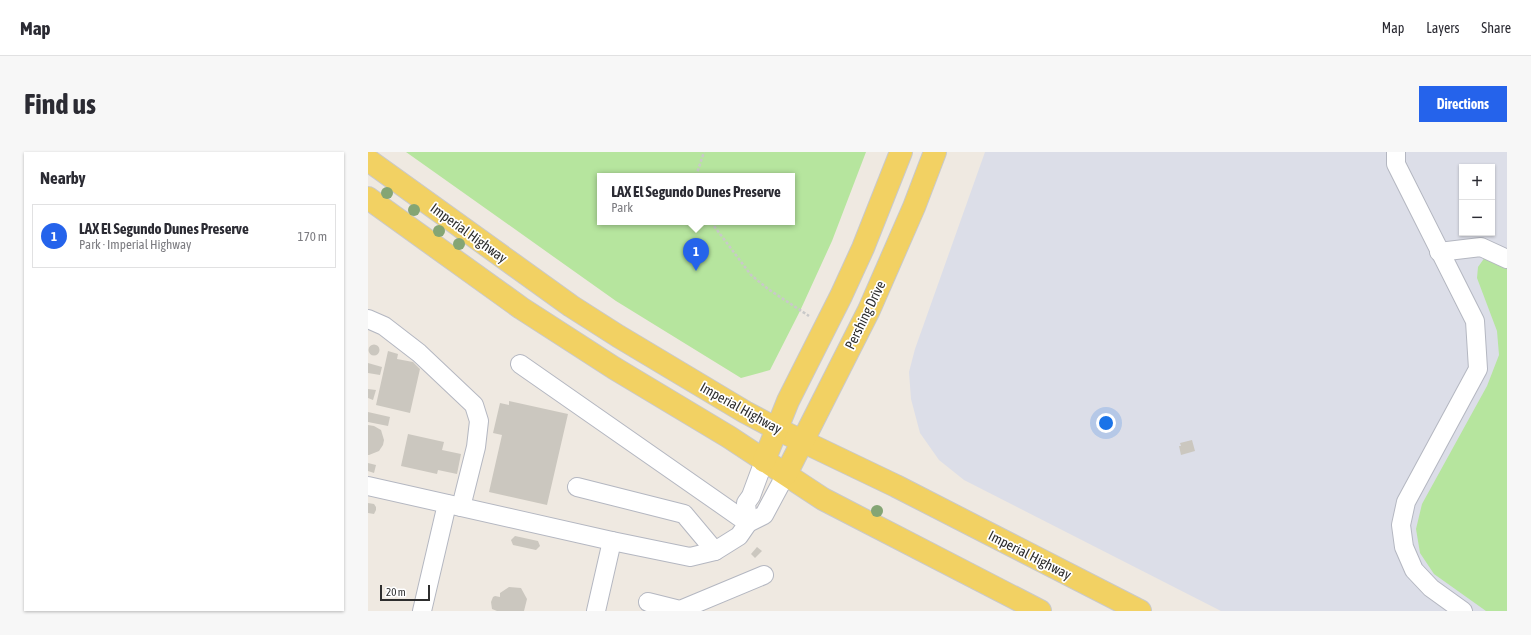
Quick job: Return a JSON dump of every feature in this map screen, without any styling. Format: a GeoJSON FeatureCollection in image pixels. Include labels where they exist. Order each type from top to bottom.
{"type":"FeatureCollection","features":[{"type":"Feature","properties":{"kind":"main road"},"geometry":{"type":"LineString","coordinates":[[764,461],[788,401],[863,248],[901,152]]}},
{"type":"Feature","properties":{"kind":"main road","name":"Pershing Drive"},"geometry":{"type":"LineString","coordinates":[[786,474],[889,268],[935,152]]}},
{"type":"Feature","properties":{"kind":"main road","name":"Imperial Highway"},"geometry":{"type":"LineString","coordinates":[[368,160],[571,306],[618,336],[777,429],[896,486],[1140,611]]}},
{"type":"Feature","properties":{"kind":"main road"},"geometry":{"type":"LineString","coordinates":[[368,198],[522,308],[614,368],[729,437],[823,499],[1040,611]]}},
{"type":"Feature","properties":{"kind":"lane"},"geometry":{"type":"LineString","coordinates":[[1396,152],[1396,164],[1475,321],[1478,369],[1406,502],[1401,524],[1404,547],[1414,570],[1431,588],[1463,611]]}},
{"type":"Feature","properties":{"kind":"lane"},"geometry":{"type":"LineString","coordinates":[[1439,252],[1480,247],[1507,259]]}},
{"type":"Feature","properties":{"kind":"lane"},"geometry":{"type":"LineString","coordinates":[[368,319],[384,326],[419,353],[474,405],[479,421],[476,447],[454,506],[422,611]]}},
{"type":"Feature","properties":{"kind":"lane"},"geometry":{"type":"LineString","coordinates":[[520,364],[748,523]]}},
{"type":"Feature","properties":{"kind":"lane"},"geometry":{"type":"LineString","coordinates":[[748,523],[746,503],[764,461]]}},
{"type":"Feature","properties":{"kind":"lane"},"geometry":{"type":"LineString","coordinates":[[368,486],[690,557],[715,552],[739,536],[748,523],[764,514],[786,474]]}},
{"type":"Feature","properties":{"kind":"lane"},"geometry":{"type":"LineString","coordinates":[[576,486],[684,514],[715,552]]}},
{"type":"Feature","properties":{"kind":"lane"},"geometry":{"type":"LineString","coordinates":[[596,611],[612,541]]}},
{"type":"Feature","properties":{"kind":"lane"},"geometry":{"type":"LineString","coordinates":[[648,602],[680,610],[764,575]]}},
{"type":"Feature","properties":{"kind":"path"},"geometry":{"type":"LineString","coordinates":[[697,173],[704,152]]}},
{"type":"Feature","properties":{"kind":"path"},"geometry":{"type":"LineString","coordinates":[[713,225],[751,274],[768,289],[825,326]]}},
{"type":"Feature","properties":{"kind":"shaded area"},"geometry":{"type":"Polygon","coordinates":[[[985,152],[1507,152],[1507,611],[1221,611],[964,480],[939,460],[920,433],[911,399],[909,372],[915,349],[985,152]]]}},
{"type":"Feature","properties":{"kind":"green space"},"geometry":{"type":"Polygon","coordinates":[[[406,152],[866,152],[832,241],[800,311],[770,370],[741,378],[616,301],[406,152]]]}},
{"type":"Feature","properties":{"kind":"green space"},"geometry":{"type":"Polygon","coordinates":[[[1488,253],[1507,264],[1507,611],[1486,611],[1434,574],[1420,553],[1416,529],[1422,504],[1487,386],[1499,355],[1497,331],[1477,278],[1478,267],[1488,253]]]}},
{"type":"Feature","properties":{"kind":"building"},"geometry":{"type":"Polygon","coordinates":[[[374,344],[378,346],[380,350],[378,354],[374,356],[370,354],[368,350],[370,346],[374,344]]]}},
{"type":"Feature","properties":{"kind":"building"},"geometry":{"type":"Polygon","coordinates":[[[388,351],[398,354],[397,359],[413,362],[420,369],[410,413],[376,405],[388,351]]]}},
{"type":"Feature","properties":{"kind":"building"},"geometry":{"type":"Polygon","coordinates":[[[368,363],[382,367],[380,375],[368,373],[368,363]]]}},
{"type":"Feature","properties":{"kind":"building"},"geometry":{"type":"Polygon","coordinates":[[[368,389],[376,390],[373,400],[368,398],[368,389]]]}},
{"type":"Feature","properties":{"kind":"building"},"geometry":{"type":"Polygon","coordinates":[[[509,401],[568,414],[547,505],[489,492],[502,435],[493,433],[500,403],[509,405],[509,401]]]}},
{"type":"Feature","properties":{"kind":"building"},"geometry":{"type":"Polygon","coordinates":[[[368,412],[390,417],[388,426],[368,422],[368,412]]]}},
{"type":"Feature","properties":{"kind":"building"},"geometry":{"type":"Polygon","coordinates":[[[368,425],[374,426],[381,430],[384,440],[379,451],[369,455],[368,455],[368,425]]]}},
{"type":"Feature","properties":{"kind":"building"},"geometry":{"type":"Polygon","coordinates":[[[408,434],[444,442],[442,450],[461,454],[457,474],[438,470],[437,474],[401,466],[408,434]]]}},
{"type":"Feature","properties":{"kind":"building"},"geometry":{"type":"Polygon","coordinates":[[[1192,440],[1195,451],[1181,455],[1179,446],[1181,446],[1180,443],[1192,440]]]}},
{"type":"Feature","properties":{"kind":"building"},"geometry":{"type":"Polygon","coordinates":[[[368,463],[376,465],[374,473],[368,471],[368,463]]]}},
{"type":"Feature","properties":{"kind":"building"},"geometry":{"type":"Polygon","coordinates":[[[368,503],[374,504],[376,507],[374,514],[368,513],[368,503]]]}},
{"type":"Feature","properties":{"kind":"building"},"geometry":{"type":"Polygon","coordinates":[[[515,536],[538,541],[540,546],[536,550],[513,545],[511,540],[515,536]]]}},
{"type":"Feature","properties":{"kind":"building"},"geometry":{"type":"Polygon","coordinates":[[[757,547],[762,551],[755,558],[751,554],[757,547]]]}},
{"type":"Feature","properties":{"kind":"building"},"geometry":{"type":"Polygon","coordinates":[[[509,587],[521,588],[527,599],[524,611],[497,611],[492,609],[491,602],[493,597],[500,597],[500,593],[509,587]]]}},
{"type":"Feature","properties":{"kind":"place","name":"LAX El Segundo Dunes Preserve"},"geometry":{"type":"Point","coordinates":[696,271]}}]}
